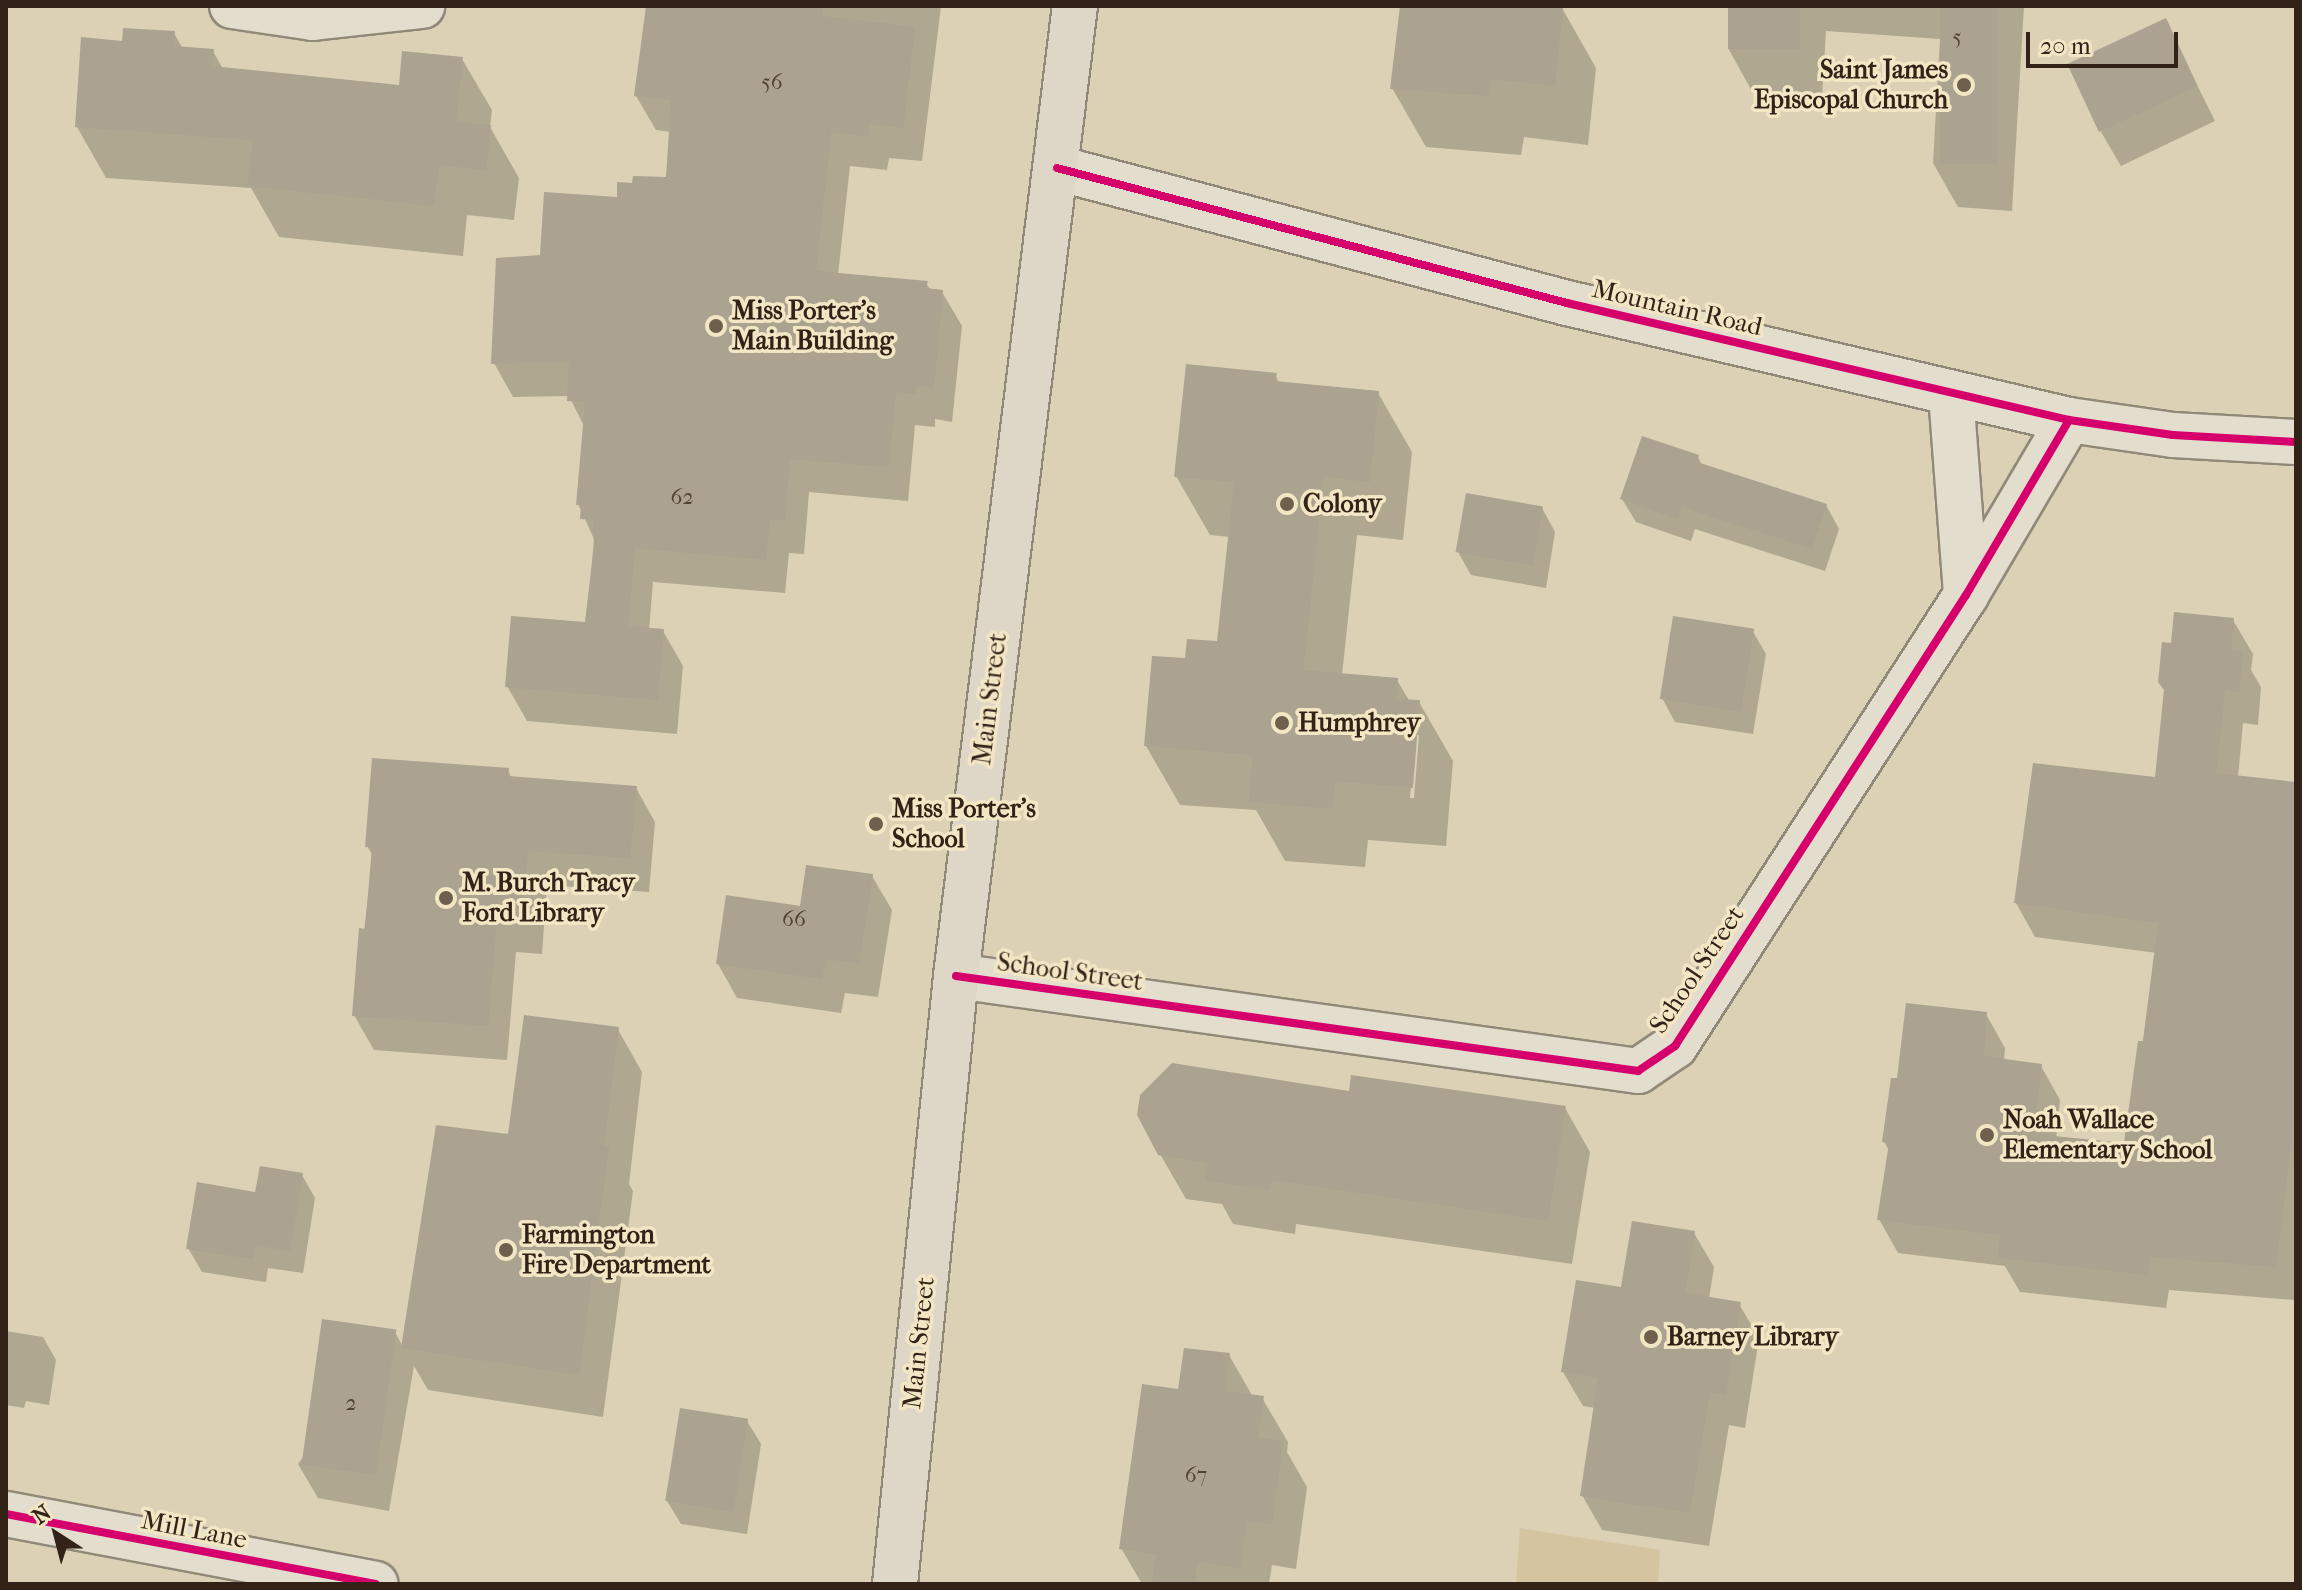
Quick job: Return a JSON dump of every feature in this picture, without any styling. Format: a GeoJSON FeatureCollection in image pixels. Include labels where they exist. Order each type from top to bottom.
{"type":"FeatureCollection","features":[{"type":"Feature","properties":{"kind":"highway","name":"Main Street"},"geometry":{"type":"LineString","coordinates":[[895,1584],[956,976],[1075,6]]}},
{"type":"Feature","properties":{"kind":"street"},"geometry":{"type":"LineString","coordinates":[[232,6],[313,18],[422,6]]}},
{"type":"Feature","properties":{"kind":"street","name":"Mountain Road"},"geometry":{"type":"LineString","coordinates":[[1057,168],[1567,303],[1951,394],[2069,420],[2173,435],[2296,442]]}},
{"type":"Feature","properties":{"kind":"street"},"geometry":{"type":"LineString","coordinates":[[1951,394],[1966,595]]}},
{"type":"Feature","properties":{"kind":"street","name":"School Street"},"geometry":{"type":"LineString","coordinates":[[956,976],[1638,1071],[1675,1046],[1966,595],[2069,420]]}},
{"type":"Feature","properties":{"kind":"street","name":"Mill Lane"},"geometry":{"type":"LineString","coordinates":[[6,1514],[375,1584]]}},
{"type":"Feature","properties":{"kind":"shaded area"},"geometry":{"type":"Polygon","coordinates":[[[1520,1528],[1660,1550],[1658,1584],[1516,1584],[1520,1528]]]}},
{"type":"Feature","properties":{"kind":"building"},"geometry":{"type":"Polygon","coordinates":[[[646,6],[823,6],[822,16],[915,27],[903,128],[870,124],[868,137],[831,132],[816,271],[928,281],[926,288],[943,290],[934,388],[916,386],[916,394],[896,392],[889,467],[790,459],[785,520],[770,519],[766,560],[635,548],[628,626],[664,629],[658,700],[505,687],[511,616],[585,622],[594,545],[593,520],[580,519],[581,505],[576,505],[585,402],[567,401],[569,362],[491,364],[496,258],[540,255],[544,192],[617,197],[617,182],[632,183],[633,176],[666,177],[671,100],[634,96],[646,6]]]}},
{"type":"Feature","properties":{"kind":"building"},"geometry":{"type":"Polygon","coordinates":[[[1400,6],[1563,6],[1555,86],[1491,79],[1488,96],[1390,89],[1400,6]]]}},
{"type":"Feature","properties":{"kind":"building","name":"Saint James Episcopal Church"},"geometry":{"type":"Polygon","coordinates":[[[1728,6],[1800,6],[1800,49],[1728,49],[1728,6]]]}},
{"type":"Feature","properties":{"kind":"building","name":"Saint James Episcopal Church"},"geometry":{"type":"Polygon","coordinates":[[[1940,6],[1997,6],[1997,164],[1940,164],[1940,6]]]}},
{"type":"Feature","properties":{"kind":"building"},"geometry":{"type":"Polygon","coordinates":[[[2166,18],[2198,86],[2099,132],[2067,64],[2166,18]]]}},
{"type":"Feature","properties":{"kind":"building"},"geometry":{"type":"Polygon","coordinates":[[[123,28],[175,31],[174,46],[214,49],[212,66],[399,85],[402,51],[463,57],[456,122],[491,125],[486,170],[439,165],[434,206],[247,186],[253,140],[75,127],[81,37],[122,41],[123,28]]]}},
{"type":"Feature","properties":{"kind":"building"},"geometry":{"type":"Polygon","coordinates":[[[1186,364],[1277,373],[1275,381],[1379,391],[1370,482],[1324,477],[1303,670],[1398,678],[1397,699],[1420,700],[1413,788],[1335,781],[1332,809],[1249,802],[1253,755],[1144,746],[1152,656],[1185,658],[1187,639],[1217,641],[1234,482],[1174,477],[1186,364]]]}},
{"type":"Feature","properties":{"kind":"building"},"geometry":{"type":"Polygon","coordinates":[[[1642,436],[1699,455],[1697,462],[1827,504],[1812,549],[1682,507],[1678,519],[1620,499],[1642,436]]]}},
{"type":"Feature","properties":{"kind":"building"},"geometry":{"type":"Polygon","coordinates":[[[1466,493],[1543,507],[1532,566],[1456,552],[1466,493]]]}},
{"type":"Feature","properties":{"kind":"building"},"geometry":{"type":"Polygon","coordinates":[[[2174,612],[2234,618],[2231,651],[2243,652],[2239,692],[2225,690],[2216,773],[2296,782],[2296,1102],[2276,1267],[2150,1257],[2148,1275],[1998,1258],[2000,1235],[1877,1220],[1889,1143],[1882,1142],[1891,1078],[1897,1078],[1906,1003],[1987,1012],[1984,1056],[2042,1064],[2034,1134],[2124,1143],[2138,1041],[2143,1041],[2158,923],[2014,903],[2033,763],[2155,777],[2164,690],[2158,682],[2162,642],[2171,643],[2174,612]]]}},
{"type":"Feature","properties":{"kind":"building"},"geometry":{"type":"Polygon","coordinates":[[[1673,616],[1754,629],[1741,712],[1660,699],[1673,616]]]}},
{"type":"Feature","properties":{"kind":"building","name":"M. Burch Tracy Ford Library"},"geometry":{"type":"Polygon","coordinates":[[[372,758],[509,768],[508,776],[637,786],[630,858],[528,851],[523,921],[497,918],[488,1026],[352,1016],[359,928],[365,929],[372,847],[365,847],[372,758]]]}},
{"type":"Feature","properties":{"kind":"building"},"geometry":{"type":"Polygon","coordinates":[[[806,865],[873,874],[859,964],[826,959],[822,979],[716,964],[726,895],[800,906],[806,865]]]}},
{"type":"Feature","properties":{"kind":"building","name":"Farmington Fire Department"},"geometry":{"type":"Polygon","coordinates":[[[524,1015],[619,1027],[604,1146],[609,1146],[579,1375],[401,1348],[436,1125],[508,1134],[524,1015]]]}},
{"type":"Feature","properties":{"kind":"building"},"geometry":{"type":"Polygon","coordinates":[[[1172,1063],[1349,1091],[1351,1075],[1566,1106],[1548,1221],[1272,1180],[1270,1190],[1205,1180],[1208,1163],[1158,1155],[1137,1115],[1140,1095],[1172,1063]]]}},
{"type":"Feature","properties":{"kind":"building"},"geometry":{"type":"Polygon","coordinates":[[[260,1166],[303,1173],[290,1251],[255,1245],[253,1259],[186,1249],[197,1182],[255,1192],[260,1166]]]}},
{"type":"Feature","properties":{"kind":"building","name":"Barney Library"},"geometry":{"type":"Polygon","coordinates":[[[1632,1221],[1695,1231],[1685,1293],[1741,1302],[1726,1395],[1710,1392],[1690,1513],[1580,1496],[1598,1378],[1561,1372],[1576,1280],[1621,1287],[1632,1221]]]}},
{"type":"Feature","properties":{"kind":"building"},"geometry":{"type":"Polygon","coordinates":[[[322,1319],[396,1329],[376,1475],[302,1465],[322,1319]]]}},
{"type":"Feature","properties":{"kind":"building"},"geometry":{"type":"Polygon","coordinates":[[[1184,1348],[1230,1353],[1224,1391],[1264,1396],[1258,1438],[1283,1441],[1272,1525],[1247,1521],[1240,1568],[1197,1562],[1195,1584],[1152,1584],[1156,1554],[1119,1549],[1142,1384],[1178,1389],[1184,1348]]]}},
{"type":"Feature","properties":{"kind":"building"},"geometry":{"type":"Polygon","coordinates":[[[680,1408],[748,1419],[733,1512],[665,1501],[680,1408]]]}},
{"type":"Feature","properties":{"kind":"cycle path"},"geometry":{"type":"LineString","coordinates":[[1057,168],[1567,303],[2069,420],[2173,435],[2296,442]]}},
{"type":"Feature","properties":{"kind":"cycle path"},"geometry":{"type":"LineString","coordinates":[[956,976],[1638,1071],[1675,1046],[1966,595],[2069,420]]}},
{"type":"Feature","properties":{"kind":"cycle path"},"geometry":{"type":"LineString","coordinates":[[6,1514],[375,1584]]}},
{"type":"Feature","properties":{"kind":"place","name":"Saint James Episcopal Church"},"geometry":{"type":"Point","coordinates":[1964,85]}},
{"type":"Feature","properties":{"kind":"place","name":"Miss Porter's Main Building"},"geometry":{"type":"Point","coordinates":[716,326]}},
{"type":"Feature","properties":{"kind":"place","name":"Colony"},"geometry":{"type":"Point","coordinates":[1287,504]}},
{"type":"Feature","properties":{"kind":"place","name":"Humphrey"},"geometry":{"type":"Point","coordinates":[1282,723]}},
{"type":"Feature","properties":{"kind":"place","name":"Miss Porter's School"},"geometry":{"type":"Point","coordinates":[876,824]}},
{"type":"Feature","properties":{"kind":"place","name":"M. Burch Tracy Ford Library"},"geometry":{"type":"Point","coordinates":[446,898]}},
{"type":"Feature","properties":{"kind":"place","name":"Noah Wallace Elementary School"},"geometry":{"type":"Point","coordinates":[1987,1135]}},
{"type":"Feature","properties":{"kind":"place","name":"Farmington Fire Department"},"geometry":{"type":"Point","coordinates":[506,1250]}},
{"type":"Feature","properties":{"kind":"place","name":"Barney Library"},"geometry":{"type":"Point","coordinates":[1651,1337]}}]}
